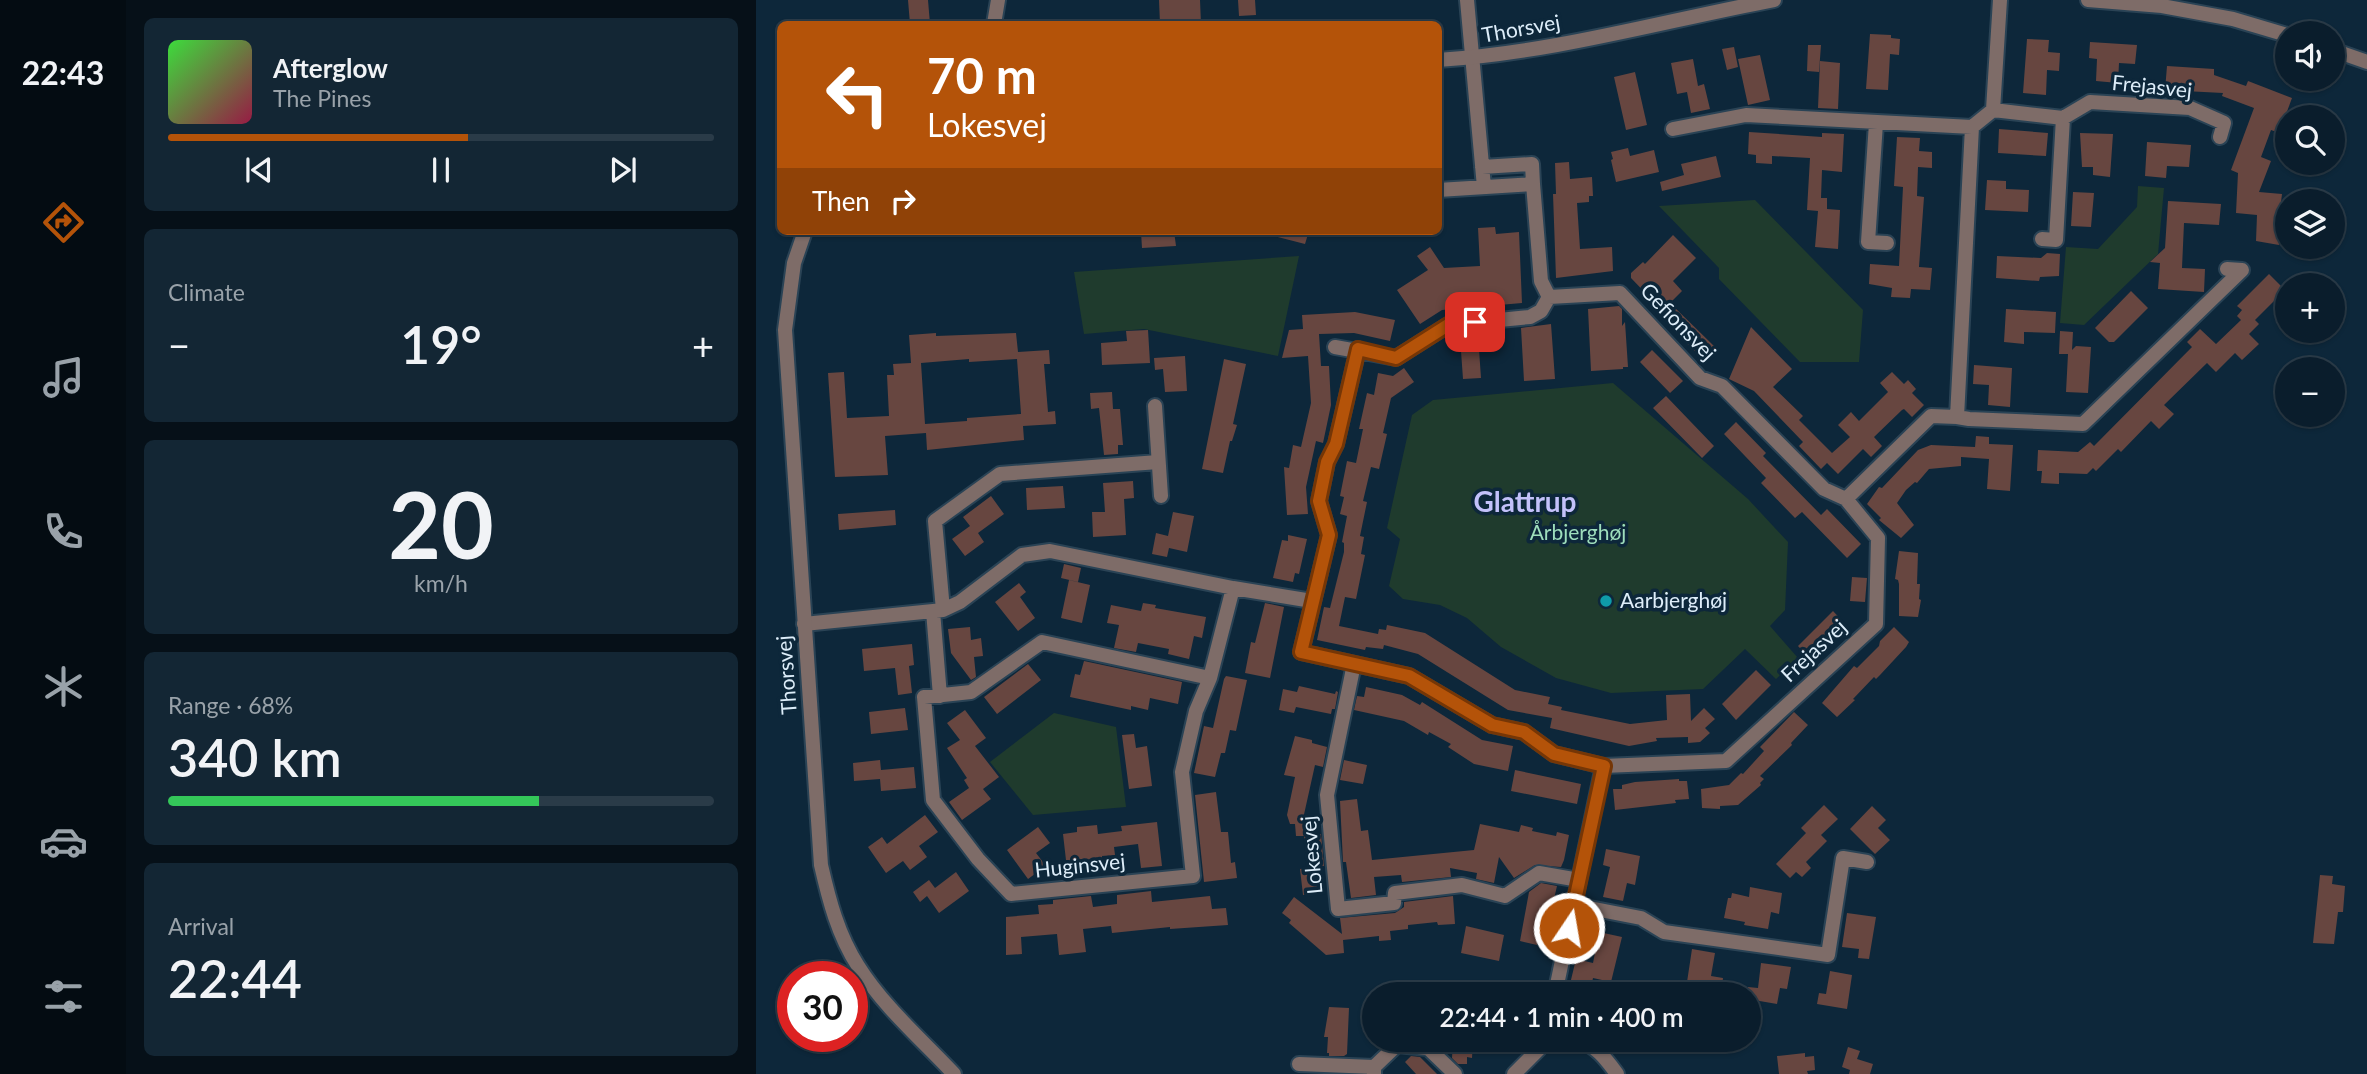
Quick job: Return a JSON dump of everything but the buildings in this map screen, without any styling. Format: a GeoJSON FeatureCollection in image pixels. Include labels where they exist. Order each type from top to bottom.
{"type":"FeatureCollection","features":[{"type":"Feature","properties":{"kind":"street"},"geometry":{"type":"LineString","coordinates":[[994,21],[998,0]]}},
{"type":"Feature","properties":{"kind":"street"},"geometry":{"type":"LineString","coordinates":[[1467,0],[1484,187]]}},
{"type":"Feature","properties":{"kind":"street","name":"Thorsvej"},"geometry":{"type":"LineString","coordinates":[[1442,60],[1472,58],[1576,41],[1774,0]]}},
{"type":"Feature","properties":{"kind":"street"},"geometry":{"type":"LineString","coordinates":[[1993,110],[2000,0]]}},
{"type":"Feature","properties":{"kind":"street"},"geometry":{"type":"LineString","coordinates":[[2088,0],[2162,3],[2275,31]]}},
{"type":"Feature","properties":{"kind":"street"},"geometry":{"type":"LineString","coordinates":[[2345,54],[2367,62]]}},
{"type":"Feature","properties":{"kind":"street","name":"Frejasvej"},"geometry":{"type":"LineString","coordinates":[[2063,118],[2090,102],[2190,108],[2224,122],[2220,137]]}},
{"type":"Feature","properties":{"kind":"street"},"geometry":{"type":"LineString","coordinates":[[1673,129],[1746,115],[1972,127],[1993,110],[2063,118],[2056,240],[2042,239]]}},
{"type":"Feature","properties":{"kind":"street"},"geometry":{"type":"LineString","coordinates":[[1876,123],[1868,242],[1887,243]]}},
{"type":"Feature","properties":{"kind":"street"},"geometry":{"type":"LineString","coordinates":[[1957,416],[1972,127]]}},
{"type":"Feature","properties":{"kind":"street"},"geometry":{"type":"LineString","coordinates":[[1335,347],[1358,349],[1396,358],[1448,325],[1530,317],[1541,311],[1549,296],[1541,281],[1532,164],[1482,167]]}},
{"type":"Feature","properties":{"kind":"street"},"geometry":{"type":"LineString","coordinates":[[1442,190],[1533,184]]}},
{"type":"Feature","properties":{"kind":"street","name":"Thorsvej"},"geometry":{"type":"LineString","coordinates":[[804,235],[794,263],[785,330],[821,865],[839,931],[858,966],[881,996],[954,1074]]}},
{"type":"Feature","properties":{"kind":"street"},"geometry":{"type":"LineString","coordinates":[[1846,499],[1931,416],[2083,424],[2242,270],[2228,269]]}},
{"type":"Feature","properties":{"kind":"street","name":"Gefionsvej"},"geometry":{"type":"LineString","coordinates":[[1549,296],[1620,293],[1700,378],[1722,386],[1824,489],[1846,499]]}},
{"type":"Feature","properties":{"kind":"street"},"geometry":{"type":"LineString","coordinates":[[1358,349],[1336,444],[1327,462],[1319,501],[1329,535],[1301,652],[1409,676],[1492,725],[1524,732],[1554,754],[1604,766],[1558,982]]}},
{"type":"Feature","properties":{"kind":"street"},"geometry":{"type":"LineString","coordinates":[[1155,406],[1161,496]]}},
{"type":"Feature","properties":{"kind":"street"},"geometry":{"type":"LineString","coordinates":[[1158,462],[1000,474],[935,521],[940,696],[971,692],[1042,642],[1210,678]]}},
{"type":"Feature","properties":{"kind":"street","name":"Frejasvej"},"geometry":{"type":"LineString","coordinates":[[1604,766],[1726,761],[1875,624],[1878,538],[1846,499]]}},
{"type":"Feature","properties":{"kind":"street"},"geometry":{"type":"LineString","coordinates":[[804,624],[938,610],[960,602],[1022,555],[1035,551],[1050,551],[1312,601]]}},
{"type":"Feature","properties":{"kind":"street","name":"Huginsvej"},"geometry":{"type":"LineString","coordinates":[[940,696],[924,697],[933,800],[978,859],[1011,894],[1193,876],[1182,772],[1196,710],[1210,678],[1233,588]]}},
{"type":"Feature","properties":{"kind":"street","name":"Lokesvej"},"geometry":{"type":"LineString","coordinates":[[1354,664],[1327,795],[1338,909],[1394,903],[1395,893],[1462,885],[1505,896],[1539,873],[1579,880]]}},
{"type":"Feature","properties":{"kind":"street"},"geometry":{"type":"LineString","coordinates":[[1574,905],[1642,918],[1664,932],[1828,955],[1843,858],[1867,862]]}},
{"type":"Feature","properties":{"kind":"street"},"geometry":{"type":"LineString","coordinates":[[1299,1064],[1374,1071],[1397,1045],[1428,1048],[1455,1074]]}},
{"type":"Feature","properties":{"kind":"street"},"geometry":{"type":"LineString","coordinates":[[1514,1074],[1536,1052]]}},
{"type":"Feature","properties":{"kind":"street"},"geometry":{"type":"LineString","coordinates":[[1599,1052],[1617,1074]]}},
{"type":"Feature","properties":{"kind":"green space"},"geometry":{"type":"Polygon","coordinates":[[[2138,186],[2164,188],[2158,254],[2084,325],[2060,323],[2066,247],[2098,249],[2137,207],[2138,186]]]}},
{"type":"Feature","properties":{"kind":"green space"},"geometry":{"type":"Polygon","coordinates":[[[1755,200],[1863,310],[1859,362],[1800,362],[1719,279],[1719,268],[1659,206],[1755,200]]]}},
{"type":"Feature","properties":{"kind":"green space"},"geometry":{"type":"Polygon","coordinates":[[[1299,256],[1278,356],[1144,329],[1084,334],[1074,272],[1299,256]]]}},
{"type":"Feature","properties":{"kind":"green space","name":"Årbjerghøj"},"geometry":{"type":"Polygon","coordinates":[[[1613,383],[1748,499],[1788,542],[1785,610],[1770,626],[1798,658],[1776,679],[1745,649],[1703,689],[1611,693],[1556,678],[1501,647],[1467,618],[1440,605],[1403,599],[1389,586],[1400,539],[1387,528],[1412,415],[1433,400],[1613,383]]]}},
{"type":"Feature","properties":{"kind":"green space"},"geometry":{"type":"Polygon","coordinates":[[[1054,713],[1116,727],[1126,807],[1033,815],[990,762],[1054,713]]]}},
{"type":"Feature","properties":{"kind":"place","name":"Aarbjerghøj"},"geometry":{"type":"Point","coordinates":[1606,601]}},
{"type":"Feature","properties":{"kind":"district","name":"Glattrup"},"geometry":{"type":"Point","coordinates":[1525,502]}},
{"type":"Feature","properties":{"kind":"route"},"geometry":{"type":"LineString","coordinates":[[1475,322],[1448,325],[1396,358],[1358,349],[1336,444],[1327,462],[1319,501],[1329,535],[1301,652],[1409,676],[1492,725],[1524,732],[1554,754],[1604,766],[1569,928]]}}]}
